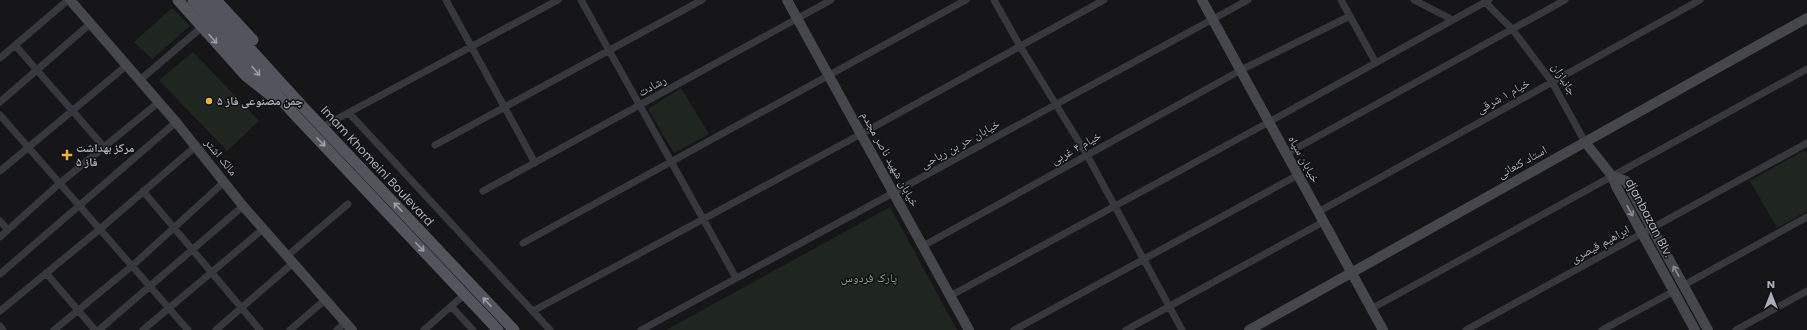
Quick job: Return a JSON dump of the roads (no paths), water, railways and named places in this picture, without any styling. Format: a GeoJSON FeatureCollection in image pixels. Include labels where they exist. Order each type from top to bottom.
{"type":"FeatureCollection","features":[{"type":"Feature","properties":{"kind":"main road"},"geometry":{"type":"LineString","coordinates":[[178,0],[246,76],[294,114]]}},
{"type":"Feature","properties":{"kind":"main road","name":"Imam Khomeini Boulevard"},"geometry":{"type":"LineString","coordinates":[[192,0],[294,114],[498,330]]}},
{"type":"Feature","properties":{"kind":"main road","name":"Imam Khomeini Boulevard"},"geometry":{"type":"LineString","coordinates":[[206,0],[304,108],[514,330]]}},
{"type":"Feature","properties":{"kind":"main road"},"geometry":{"type":"LineString","coordinates":[[216,0],[273,64],[304,108]]}},
{"type":"Feature","properties":{"kind":"street","name":"مالک اشتر"},"geometry":{"type":"LineString","coordinates":[[69,0],[159,102],[243,206],[348,326]]}},
{"type":"Feature","properties":{"kind":"street"},"geometry":{"type":"LineString","coordinates":[[0,58],[69,0]]}},
{"type":"Feature","properties":{"kind":"street"},"geometry":{"type":"LineString","coordinates":[[446,0],[536,163]]}},
{"type":"Feature","properties":{"kind":"street"},"geometry":{"type":"LineString","coordinates":[[322,127],[558,0]]}},
{"type":"Feature","properties":{"kind":"street"},"geometry":{"type":"LineString","coordinates":[[582,0],[736,278]]}},
{"type":"Feature","properties":{"kind":"street"},"geometry":{"type":"LineString","coordinates":[[435,145],[702,0]]}},
{"type":"Feature","properties":{"kind":"street","name":"خیابان شهید ناصر مجدم"},"geometry":{"type":"LineString","coordinates":[[787,0],[969,330]]}},
{"type":"Feature","properties":{"kind":"street","name":"رشادت"},"geometry":{"type":"LineString","coordinates":[[483,191],[831,0]]}},
{"type":"Feature","properties":{"kind":"street"},"geometry":{"type":"LineString","coordinates":[[523,243],[966,0]]}},
{"type":"Feature","properties":{"kind":"street"},"geometry":{"type":"LineString","coordinates":[[994,0],[1020,46],[1087,155],[1182,330]]}},
{"type":"Feature","properties":{"kind":"street"},"geometry":{"type":"LineString","coordinates":[[533,311],[861,134],[1104,0]]}},
{"type":"Feature","properties":{"kind":"street","name":"خیابان سپاه"},"geometry":{"type":"LineString","coordinates":[[1202,0],[1382,330]]}},
{"type":"Feature","properties":{"kind":"street","name":"خیابان حر بن ریاحی"},"geometry":{"type":"LineString","coordinates":[[641,330],[1248,0]]}},
{"type":"Feature","properties":{"kind":"street"},"geometry":{"type":"LineString","coordinates":[[1341,0],[1376,63]]}},
{"type":"Feature","properties":{"kind":"street"},"geometry":{"type":"LineString","coordinates":[[1414,0],[1453,20]]}},
{"type":"Feature","properties":{"kind":"street"},"geometry":{"type":"LineString","coordinates":[[1286,154],[1565,0]]}},
{"type":"Feature","properties":{"kind":"street","name":"خیام ۱ شرقی"},"geometry":{"type":"LineString","coordinates":[[1318,212],[1700,0]]}},
{"type":"Feature","properties":{"kind":"street"},"geometry":{"type":"LineString","coordinates":[[950,296],[1487,1]]}},
{"type":"Feature","properties":{"kind":"street","name":"جانبازان"},"geometry":{"type":"LineString","coordinates":[[1487,1],[1512,29],[1552,82],[1585,142],[1612,176]]}},
{"type":"Feature","properties":{"kind":"street","name":"خیام ۴ غربی"},"geometry":{"type":"LineString","coordinates":[[922,246],[1241,70],[1350,16]]}},
{"type":"Feature","properties":{"kind":"street","name":"استاد کنعانی"},"geometry":{"type":"LineString","coordinates":[[1249,330],[1807,18]]}},
{"type":"Feature","properties":{"kind":"street"},"geometry":{"type":"LineString","coordinates":[[0,102],[91,24]]}},
{"type":"Feature","properties":{"kind":"street"},"geometry":{"type":"LineString","coordinates":[[140,80],[202,27]]}},
{"type":"Feature","properties":{"kind":"street"},"geometry":{"type":"LineString","coordinates":[[15,45],[104,147]]}},
{"type":"Feature","properties":{"kind":"street"},"geometry":{"type":"LineString","coordinates":[[0,171],[28,146],[127,65]]}},
{"type":"Feature","properties":{"kind":"street"},"geometry":{"type":"LineString","coordinates":[[1371,309],[1807,69]]}},
{"type":"Feature","properties":{"kind":"street"},"geometry":{"type":"LineString","coordinates":[[0,237],[60,183],[159,102]]}},
{"type":"Feature","properties":{"kind":"street"},"geometry":{"type":"LineString","coordinates":[[349,113],[550,330]]}},
{"type":"Feature","properties":{"kind":"street"},"geometry":{"type":"LineString","coordinates":[[0,115],[188,330]]}},
{"type":"Feature","properties":{"kind":"street"},"geometry":{"type":"LineString","coordinates":[[0,274],[176,122]]}},
{"type":"Feature","properties":{"kind":"street","name":"ابراهیم قیصری"},"geometry":{"type":"LineString","coordinates":[[1466,330],[1807,143]]}},
{"type":"Feature","properties":{"kind":"street"},"geometry":{"type":"LineString","coordinates":[[0,311],[100,229],[196,146]]}},
{"type":"Feature","properties":{"kind":"street"},"geometry":{"type":"LineString","coordinates":[[1014,330],[1298,175]]}},
{"type":"Feature","properties":{"kind":"street","name":"djanbazan Blv."},"geometry":{"type":"LineString","coordinates":[[1612,176],[1626,180],[1708,330]]}},
{"type":"Feature","properties":{"kind":"street","name":"djanbazan Blv."},"geometry":{"type":"LineString","coordinates":[[1612,176],[1696,330]]}},
{"type":"Feature","properties":{"kind":"street"},"geometry":{"type":"LineString","coordinates":[[54,330],[132,266],[224,182]]}},
{"type":"Feature","properties":{"kind":"street"},"geometry":{"type":"LineString","coordinates":[[143,192],[260,330]]}},
{"type":"Feature","properties":{"kind":"street"},"geometry":{"type":"LineString","coordinates":[[216,330],[242,308],[348,204]]}},
{"type":"Feature","properties":{"kind":"street"},"geometry":{"type":"LineString","coordinates":[[99,330],[243,206]]}},
{"type":"Feature","properties":{"kind":"street"},"geometry":{"type":"LineString","coordinates":[[1684,285],[1807,217]]}},
{"type":"Feature","properties":{"kind":"street"},"geometry":{"type":"LineString","coordinates":[[0,221],[8,230]]}},
{"type":"Feature","properties":{"kind":"street"},"geometry":{"type":"LineString","coordinates":[[1126,330],[1323,222]]}},
{"type":"Feature","properties":{"kind":"street"},"geometry":{"type":"LineString","coordinates":[[144,330],[263,228]]}},
{"type":"Feature","properties":{"kind":"street"},"geometry":{"type":"LineString","coordinates":[[46,273],[95,330]]}},
{"type":"Feature","properties":{"kind":"street"},"geometry":{"type":"LineString","coordinates":[[1736,330],[1807,290]]}},
{"type":"Feature","properties":{"kind":"street"},"geometry":{"type":"LineString","coordinates":[[1602,330],[1674,291]]}},
{"type":"Feature","properties":{"kind":"street"},"geometry":{"type":"LineString","coordinates":[[424,330],[465,294]]}},
{"type":"Feature","properties":{"kind":"street"},"geometry":{"type":"LineString","coordinates":[[290,330],[325,300]]}},
{"type":"Feature","properties":{"kind":"street"},"geometry":{"type":"LineString","coordinates":[[451,306],[473,330]]}},
{"type":"Feature","properties":{"kind":"street"},"geometry":{"type":"LineString","coordinates":[[0,326],[3,330]]}},
{"type":"Feature","properties":{"kind":"street"},"geometry":{"type":"LineString","coordinates":[[337,330],[348,326]]}},
{"type":"Feature","properties":{"kind":"place","name":"چمن مصنوعی فاز ۵"},"geometry":{"type":"Point","coordinates":[209,101]}},
{"type":"Feature","properties":{"kind":"place","name":"مرکز بهداشت فاز ۵"},"geometry":{"type":"Point","coordinates":[67,155]}},
{"type":"Feature","properties":{"kind":"park label","name":"پارک فردوس"},"geometry":{"type":"Point","coordinates":[869,278]}}]}
